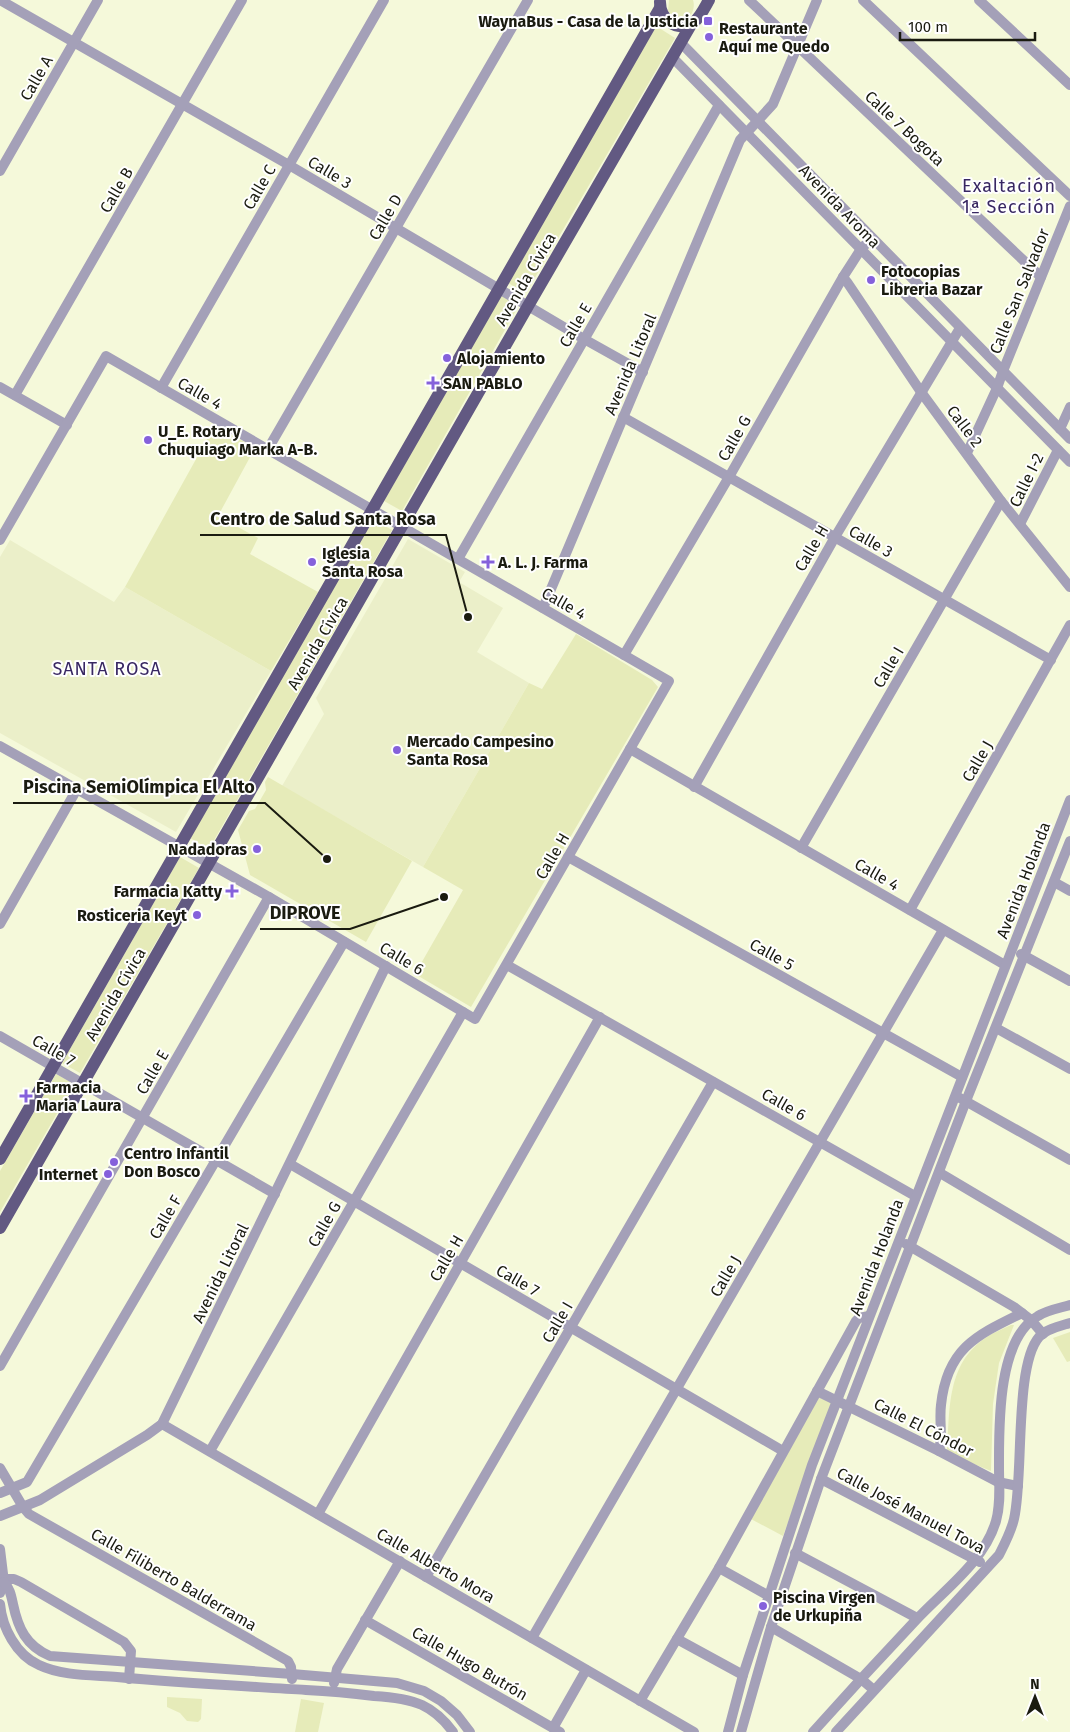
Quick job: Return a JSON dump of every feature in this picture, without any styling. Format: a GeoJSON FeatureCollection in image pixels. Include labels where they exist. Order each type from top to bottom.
{"type":"FeatureCollection","features":[{"type":"Feature","properties":{"kind":"main road"},"geometry":{"type":"LineString","coordinates":[[660,4],[662,15],[672,24],[679,26],[696,18],[702,8],[701,0]]}},
{"type":"Feature","properties":{"kind":"main road","name":"Avenida Cívica"},"geometry":{"type":"LineString","coordinates":[[0,1228],[680,42],[709,0]]}},
{"type":"Feature","properties":{"kind":"main road","name":"Avenida Cívica"},"geometry":{"type":"LineString","coordinates":[[0,1159],[373,510],[660,4]]}},
{"type":"Feature","properties":{"kind":"street","name":"Calle 3"},"geometry":{"type":"LineString","coordinates":[[0,0],[289,165],[643,372]]}},
{"type":"Feature","properties":{"kind":"street","name":"Calle A"},"geometry":{"type":"LineString","coordinates":[[0,171],[98,0]]}},
{"type":"Feature","properties":{"kind":"street","name":"Calle B"},"geometry":{"type":"LineString","coordinates":[[15,395],[242,0]]}},
{"type":"Feature","properties":{"kind":"street","name":"Calle C"},"geometry":{"type":"LineString","coordinates":[[161,388],[384,0]]}},
{"type":"Feature","properties":{"kind":"street","name":"Calle D"},"geometry":{"type":"LineString","coordinates":[[268,450],[528,0]]}},
{"type":"Feature","properties":{"kind":"street","name":"Calle 7 Bogota"},"geometry":{"type":"LineString","coordinates":[[749,0],[1041,277]]}},
{"type":"Feature","properties":{"kind":"street","name":"Avenida Litoral"},"geometry":{"type":"LineString","coordinates":[[543,608],[740,140],[773,104],[817,0]]}},
{"type":"Feature","properties":{"kind":"street"},"geometry":{"type":"LineString","coordinates":[[863,0],[1070,196]]}},
{"type":"Feature","properties":{"kind":"street"},"geometry":{"type":"LineString","coordinates":[[979,0],[1070,85]]}},
{"type":"Feature","properties":{"kind":"street","name":"Avenida Aroma"},"geometry":{"type":"LineString","coordinates":[[680,42],[1070,439]]}},
{"type":"Feature","properties":{"kind":"street","name":"Avenida Aroma"},"geometry":{"type":"LineString","coordinates":[[672,57],[1070,462]]}},
{"type":"Feature","properties":{"kind":"street","name":"Calle E"},"geometry":{"type":"LineString","coordinates":[[458,559],[719,105]]}},
{"type":"Feature","properties":{"kind":"street","name":"Calle San Salvador"},"geometry":{"type":"LineString","coordinates":[[967,453],[997,388],[1070,206]]}},
{"type":"Feature","properties":{"kind":"street","name":"Calle G"},"geometry":{"type":"LineString","coordinates":[[624,655],[729,477],[843,277],[861,249],[872,238]]}},
{"type":"Feature","properties":{"kind":"street","name":"Calle 2"},"geometry":{"type":"LineString","coordinates":[[843,277],[920,392],[1001,501],[1070,588]]}},
{"type":"Feature","properties":{"kind":"street","name":"Calle H"},"geometry":{"type":"LineString","coordinates":[[694,787],[834,537],[960,328]]}},
{"type":"Feature","properties":{"kind":"street","name":"Calle 4"},"geometry":{"type":"LineString","coordinates":[[67,424],[106,356],[669,681]]}},
{"type":"Feature","properties":{"kind":"street"},"geometry":{"type":"LineString","coordinates":[[0,387],[67,424],[1,534]]}},
{"type":"Feature","properties":{"kind":"street"},"geometry":{"type":"LineString","coordinates":[[1060,430],[1070,407]]}},
{"type":"Feature","properties":{"kind":"street","name":"Calle 3"},"geometry":{"type":"LineString","coordinates":[[623,417],[1051,660]]}},
{"type":"Feature","properties":{"kind":"street","name":"Calle I-2"},"geometry":{"type":"LineString","coordinates":[[1020,524],[1058,450]]}},
{"type":"Feature","properties":{"kind":"street","name":"Calle I"},"geometry":{"type":"LineString","coordinates":[[801,848],[1001,501]]}},
{"type":"Feature","properties":{"kind":"street","name":"Calle J"},"geometry":{"type":"LineString","coordinates":[[910,910],[1070,625]]}},
{"type":"Feature","properties":{"kind":"street","name":"Calle H"},"geometry":{"type":"LineString","coordinates":[[475,1020],[669,681]]}},
{"type":"Feature","properties":{"kind":"street","name":"Calle 6"},"geometry":{"type":"LineString","coordinates":[[0,746],[269,897],[475,1020]]}},
{"type":"Feature","properties":{"kind":"street","name":"Calle 4"},"geometry":{"type":"LineString","coordinates":[[630,749],[1005,965]]}},
{"type":"Feature","properties":{"kind":"street"},"geometry":{"type":"LineString","coordinates":[[0,924],[77,789]]}},
{"type":"Feature","properties":{"kind":"street","name":"Avenida Holanda"},"geometry":{"type":"LineString","coordinates":[[728,1732],[743,1675],[812,1465],[1070,800]]}},
{"type":"Feature","properties":{"kind":"street","name":"Avenida Holanda"},"geometry":{"type":"LineString","coordinates":[[741,1732],[771,1627],[821,1479],[912,1246],[966,1101],[1070,841]]}},
{"type":"Feature","properties":{"kind":"street","name":"Calle 5"},"geometry":{"type":"LineString","coordinates":[[568,857],[962,1077]]}},
{"type":"Feature","properties":{"kind":"street"},"geometry":{"type":"LineString","coordinates":[[1054,882],[1070,891]]}},
{"type":"Feature","properties":{"kind":"street","name":"Calle E"},"geometry":{"type":"LineString","coordinates":[[0,1366],[269,897]]}},
{"type":"Feature","properties":{"kind":"street","name":"Calle J"},"geometry":{"type":"LineString","coordinates":[[532,1638],[943,930]]}},
{"type":"Feature","properties":{"kind":"street","name":"Calle F"},"geometry":{"type":"LineString","coordinates":[[0,1493],[27,1482],[344,942]]}},
{"type":"Feature","properties":{"kind":"street"},"geometry":{"type":"LineString","coordinates":[[1012,949],[1070,981]]}},
{"type":"Feature","properties":{"kind":"street","name":"Calle 6"},"geometry":{"type":"LineString","coordinates":[[506,965],[915,1196]]}},
{"type":"Feature","properties":{"kind":"street","name":"Avenida Litoral"},"geometry":{"type":"LineString","coordinates":[[0,1516],[40,1500],[147,1436],[162,1424],[386,966]]}},
{"type":"Feature","properties":{"kind":"street","name":"Calle G"},"geometry":{"type":"LineString","coordinates":[[210,1451],[463,1012]]}},
{"type":"Feature","properties":{"kind":"street","name":"Calle H"},"geometry":{"type":"LineString","coordinates":[[318,1514],[600,1017]]}},
{"type":"Feature","properties":{"kind":"street"},"geometry":{"type":"LineString","coordinates":[[996,1028],[1070,1070]]}},
{"type":"Feature","properties":{"kind":"street","name":"Calle 7"},"geometry":{"type":"LineString","coordinates":[[0,1036],[275,1194]]}},
{"type":"Feature","properties":{"kind":"street","name":"Calle I"},"geometry":{"type":"LineString","coordinates":[[426,1577],[713,1082]]}},
{"type":"Feature","properties":{"kind":"street"},"geometry":{"type":"LineString","coordinates":[[955,1095],[1070,1160]]}},
{"type":"Feature","properties":{"kind":"street","name":"Calle 7"},"geometry":{"type":"LineString","coordinates":[[290,1164],[783,1451]]}},
{"type":"Feature","properties":{"kind":"street"},"geometry":{"type":"LineString","coordinates":[[940,1173],[1070,1250]]}},
{"type":"Feature","properties":{"kind":"street"},"geometry":{"type":"LineString","coordinates":[[899,1240],[1022,1313],[1043,1334]]}},
{"type":"Feature","properties":{"kind":"street"},"geometry":{"type":"LineString","coordinates":[[813,1732],[985,1547],[996,1520],[999,1503],[1001,1420],[1005,1373],[1010,1354],[1023,1328],[1031,1320],[1039,1315],[1070,1305]]}},
{"type":"Feature","properties":{"kind":"street"},"geometry":{"type":"LineString","coordinates":[[939,1451],[942,1392],[953,1364],[971,1342],[982,1333],[1022,1313]]}},
{"type":"Feature","properties":{"kind":"street"},"geometry":{"type":"LineString","coordinates":[[640,1701],[719,1568],[856,1321],[859,1318],[869,1316]]}},
{"type":"Feature","properties":{"kind":"street"},"geometry":{"type":"LineString","coordinates":[[836,1732],[999,1555],[1008,1538],[1014,1519],[1018,1486],[1023,1395],[1026,1372],[1034,1344],[1043,1334],[1055,1327],[1070,1323]]}},
{"type":"Feature","properties":{"kind":"street","name":"Calle El Cóndor"},"geometry":{"type":"LineString","coordinates":[[817,1391],[1000,1483],[1018,1486]]}},
{"type":"Feature","properties":{"kind":"street","name":"Calle Alberto Mora"},"geometry":{"type":"LineString","coordinates":[[162,1424],[694,1732]]}},
{"type":"Feature","properties":{"kind":"street"},"geometry":{"type":"LineString","coordinates":[[0,1468],[23,1507]]}},
{"type":"Feature","properties":{"kind":"street","name":"Calle José Manuel Tova"},"geometry":{"type":"LineString","coordinates":[[821,1479],[988,1567]]}},
{"type":"Feature","properties":{"kind":"street","name":"Calle Filiberto Balderrama"},"geometry":{"type":"LineString","coordinates":[[23,1507],[30,1514],[288,1661],[292,1674]]}},
{"type":"Feature","properties":{"kind":"street"},"geometry":{"type":"LineString","coordinates":[[0,1549],[4,1580],[10,1593],[20,1631],[34,1647],[50,1656],[397,1683],[416,1688],[441,1701],[470,1732]]}},
{"type":"Feature","properties":{"kind":"street"},"geometry":{"type":"LineString","coordinates":[[795,1553],[918,1618]]}},
{"type":"Feature","properties":{"kind":"street"},"geometry":{"type":"LineString","coordinates":[[333,1692],[334,1677],[337,1669],[400,1561]]}},
{"type":"Feature","properties":{"kind":"street"},"geometry":{"type":"LineString","coordinates":[[719,1568],[769,1596]]}},
{"type":"Feature","properties":{"kind":"street"},"geometry":{"type":"LineString","coordinates":[[4,1580],[14,1579],[21,1582],[124,1642],[131,1651],[129,1678]]}},
{"type":"Feature","properties":{"kind":"street"},"geometry":{"type":"LineString","coordinates":[[0,1593],[4,1580]]}},
{"type":"Feature","properties":{"kind":"street"},"geometry":{"type":"LineString","coordinates":[[0,1604],[5,1639],[27,1658],[50,1669],[75,1674],[395,1698],[422,1705],[442,1718],[451,1731],[463,1723]]}},
{"type":"Feature","properties":{"kind":"street","name":"Calle Hugo Butrón"},"geometry":{"type":"LineString","coordinates":[[365,1620],[556,1730]]}},
{"type":"Feature","properties":{"kind":"street"},"geometry":{"type":"LineString","coordinates":[[771,1627],[861,1679],[874,1690]]}},
{"type":"Feature","properties":{"kind":"street"},"geometry":{"type":"LineString","coordinates":[[5,1639],[20,1631]]}},
{"type":"Feature","properties":{"kind":"street"},"geometry":{"type":"LineString","coordinates":[[677,1639],[743,1675]]}},
{"type":"Feature","properties":{"kind":"street"},"geometry":{"type":"LineString","coordinates":[[556,1730],[586,1670]]}},
{"type":"Feature","properties":{"kind":"street"},"geometry":{"type":"LineString","coordinates":[[291,1689],[292,1674]]}},
{"type":"Feature","properties":{"kind":"shaded area"},"geometry":{"type":"Polygon","coordinates":[[[669,0],[693,0],[694,4],[690,17],[683,21],[678,21],[673,17],[668,11],[669,0]]]}},
{"type":"Feature","properties":{"kind":"shaded area"},"geometry":{"type":"Polygon","coordinates":[[[656,26],[675,38],[526,293],[508,283],[656,26]]]}},
{"type":"Feature","properties":{"kind":"shaded area"},"geometry":{"type":"Polygon","coordinates":[[[501,295],[519,305],[402,511],[384,501],[501,295]]]}},
{"type":"Feature","properties":{"kind":"shaded area"},"geometry":{"type":"Polygon","coordinates":[[[215,425],[255,448],[218,516],[258,538],[250,554],[318,592],[271,671],[125,587],[215,425]]]}},
{"type":"Feature","properties":{"kind":"shaded area"},"geometry":{"type":"Polygon","coordinates":[[[373,519],[392,530],[209,849],[190,838],[373,519]]]}},
{"type":"Feature","properties":{"kind":"shaded area","name":"Mercado Campesino Santa Rosa"},"geometry":{"type":"Polygon","coordinates":[[[408,539],[465,572],[459,582],[503,608],[477,652],[529,683],[423,867],[282,786],[324,714],[316,698],[408,539]]]}},
{"type":"Feature","properties":{"kind":"shaded area"},"geometry":{"type":"Polygon","coordinates":[[[10,540],[114,602],[125,587],[271,671],[176,832],[0,733],[0,557],[10,540]]]}},
{"type":"Feature","properties":{"kind":"shaded area"},"geometry":{"type":"Polygon","coordinates":[[[576,634],[652,680],[658,687],[471,1007],[415,974],[463,890],[423,867],[529,683],[542,689],[576,634]]]}},
{"type":"Feature","properties":{"kind":"shaded area"},"geometry":{"type":"Polygon","coordinates":[[[268,777],[412,861],[366,942],[250,875],[238,830],[249,811],[255,809],[266,790],[265,782],[268,777]]]}},
{"type":"Feature","properties":{"kind":"shaded area"},"geometry":{"type":"Polygon","coordinates":[[[180,857],[199,868],[80,1073],[62,1063],[180,857]]]}},
{"type":"Feature","properties":{"kind":"shaded area"},"geometry":{"type":"Polygon","coordinates":[[[56,1074],[74,1084],[0,1212],[0,1171],[56,1074]]]}},
{"type":"Feature","properties":{"kind":"shaded area"},"geometry":{"type":"Polygon","coordinates":[[[1014,1325],[999,1363],[993,1404],[991,1471],[947,1453],[950,1404],[957,1374],[964,1360],[987,1337],[1014,1325]]]}},
{"type":"Feature","properties":{"kind":"shaded area"},"geometry":{"type":"Polygon","coordinates":[[[1070,1332],[1070,1361],[1067,1362],[1053,1338],[1070,1332]]]}},
{"type":"Feature","properties":{"kind":"shaded area"},"geometry":{"type":"Polygon","coordinates":[[[819,1397],[832,1403],[783,1536],[751,1519],[819,1397]]]}},
{"type":"Feature","properties":{"kind":"shaded area"},"geometry":{"type":"Polygon","coordinates":[[[167,1697],[202,1699],[201,1719],[198,1722],[187,1721],[180,1713],[167,1707],[167,1697]]]}},
{"type":"Feature","properties":{"kind":"shaded area"},"geometry":{"type":"Polygon","coordinates":[[[301,1699],[324,1703],[318,1732],[295,1732],[301,1699]]]}},
{"type":"Feature","properties":{"kind":"place","name":"WaynaBus - Casa de la Justicia"},"geometry":{"type":"Point","coordinates":[708,21]}},
{"type":"Feature","properties":{"kind":"place","name":"Restaurante Aquí me Quedo"},"geometry":{"type":"Point","coordinates":[709,37]}},
{"type":"Feature","properties":{"kind":"place","name":"Fotocopias Libreria Bazar"},"geometry":{"type":"Point","coordinates":[871,280]}},
{"type":"Feature","properties":{"kind":"place","name":"Alojamiento"},"geometry":{"type":"Point","coordinates":[447,358]}},
{"type":"Feature","properties":{"kind":"place","name":"SAN PABLO"},"geometry":{"type":"Point","coordinates":[433,383]}},
{"type":"Feature","properties":{"kind":"place","name":"U_E. Rotary Chuquiago Marka A-B."},"geometry":{"type":"Point","coordinates":[148,440]}},
{"type":"Feature","properties":{"kind":"place","name":"Iglesia Santa Rosa"},"geometry":{"type":"Point","coordinates":[312,562]}},
{"type":"Feature","properties":{"kind":"place","name":"A. L. J. Farma"},"geometry":{"type":"Point","coordinates":[488,562]}},
{"type":"Feature","properties":{"kind":"place","name":"Centro de Salud Santa Rosa"},"geometry":{"type":"Point","coordinates":[468,617]}},
{"type":"Feature","properties":{"kind":"place","name":"Mercado Campesino Santa Rosa"},"geometry":{"type":"Point","coordinates":[397,750]}},
{"type":"Feature","properties":{"kind":"place","name":"Nadadoras"},"geometry":{"type":"Point","coordinates":[257,849]}},
{"type":"Feature","properties":{"kind":"place","name":"Piscina SemiOlímpica El Alto"},"geometry":{"type":"Point","coordinates":[327,859]}},
{"type":"Feature","properties":{"kind":"place","name":"Farmacia Katty"},"geometry":{"type":"Point","coordinates":[232,891]}},
{"type":"Feature","properties":{"kind":"place","name":"DIPROVE"},"geometry":{"type":"Point","coordinates":[444,897]}},
{"type":"Feature","properties":{"kind":"place","name":"Rosticeria Keyt"},"geometry":{"type":"Point","coordinates":[197,915]}},
{"type":"Feature","properties":{"kind":"place","name":"Farmacia Maria Laura"},"geometry":{"type":"Point","coordinates":[26,1096]}},
{"type":"Feature","properties":{"kind":"place","name":"Centro Infantil Don Bosco"},"geometry":{"type":"Point","coordinates":[114,1162]}},
{"type":"Feature","properties":{"kind":"place","name":"Internet"},"geometry":{"type":"Point","coordinates":[108,1174]}},
{"type":"Feature","properties":{"kind":"place","name":"Piscina Virgen de Urkupiña"},"geometry":{"type":"Point","coordinates":[763,1606]}},
{"type":"Feature","properties":{"kind":"district","name":"Exaltación 1ª Sección"},"geometry":{"type":"Point","coordinates":[1009,196]}},
{"type":"Feature","properties":{"kind":"district","name":"SANTA ROSA"},"geometry":{"type":"Point","coordinates":[107,669]}}]}
